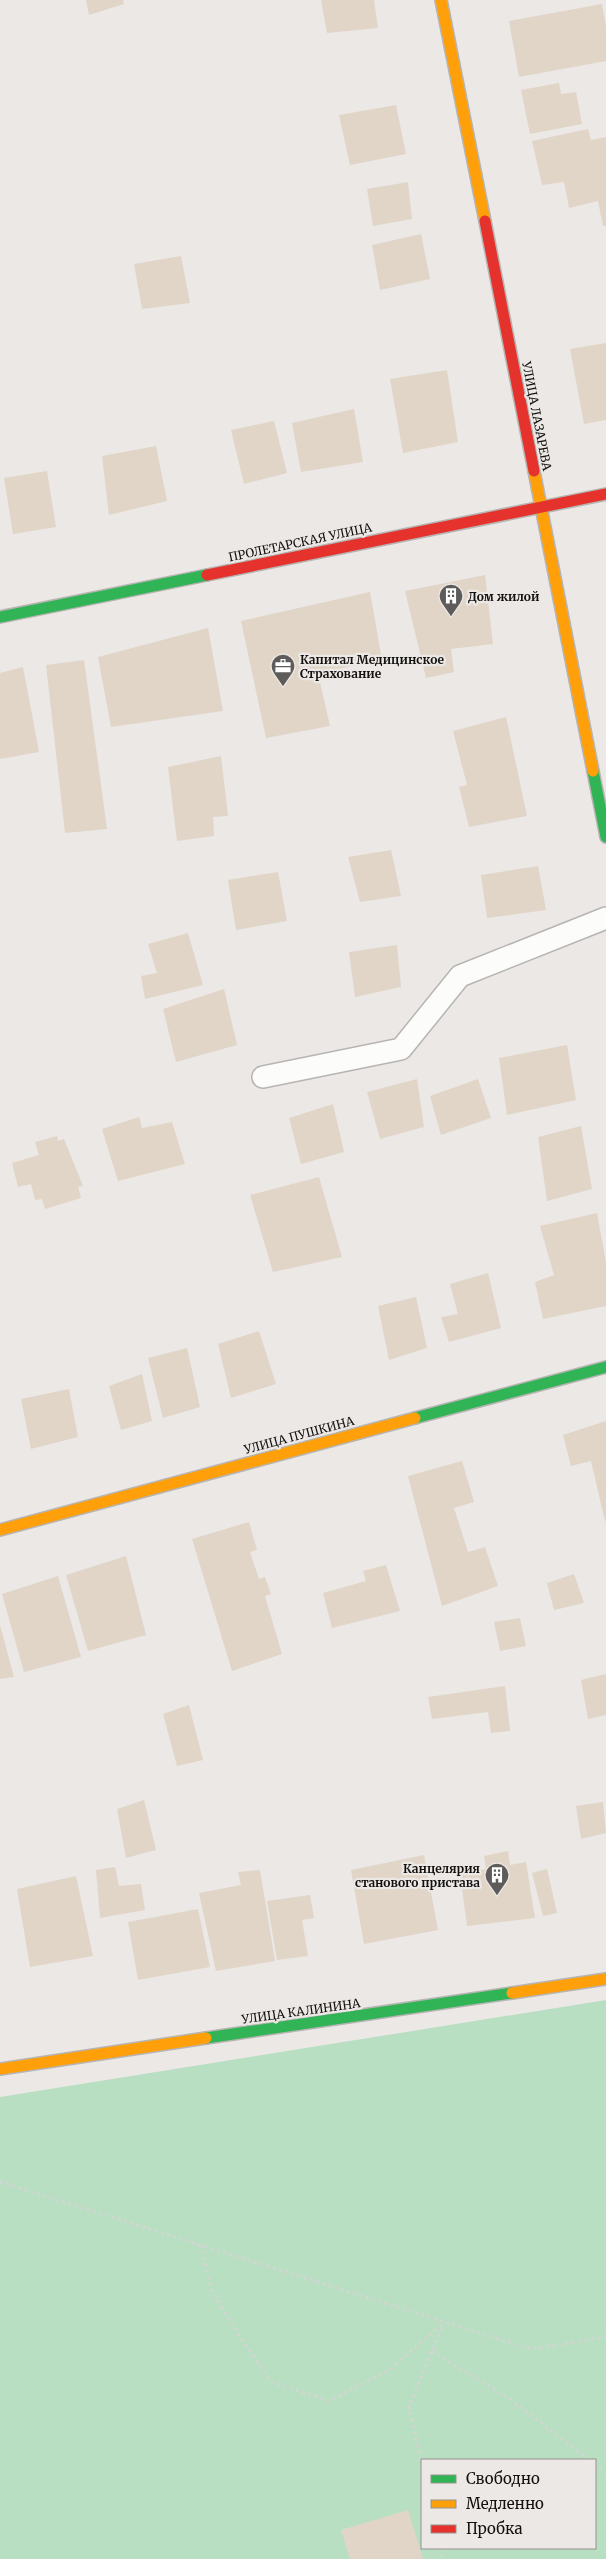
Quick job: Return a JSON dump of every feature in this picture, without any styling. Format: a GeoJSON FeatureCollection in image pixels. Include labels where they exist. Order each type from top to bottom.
{"type":"FeatureCollection","features":[{"type":"Feature","properties":{"kind":"street","name":"УЛИЦА ЛАЗАРЕВА"},"geometry":{"type":"LineString","coordinates":[[441,0],[606,837]]}},
{"type":"Feature","properties":{"kind":"street","name":"ПРОЛЕТАРСКАЯ УЛИЦА"},"geometry":{"type":"LineString","coordinates":[[0,618],[606,494]]}},
{"type":"Feature","properties":{"kind":"street","name":"УЛИЦА ПУШКИНА"},"geometry":{"type":"LineString","coordinates":[[0,1530],[606,1367]]}},
{"type":"Feature","properties":{"kind":"street","name":"УЛИЦА КАЛИНИНА"},"geometry":{"type":"LineString","coordinates":[[0,2069],[606,1979]]}},
{"type":"Feature","properties":{"kind":"lane"},"geometry":{"type":"LineString","coordinates":[[263,1077],[401,1049],[460,976],[606,918]]}},
{"type":"Feature","properties":{"kind":"path"},"geometry":{"type":"LineString","coordinates":[[0,2182],[531,2350],[606,2337]]}},
{"type":"Feature","properties":{"kind":"path"},"geometry":{"type":"LineString","coordinates":[[201,2245],[212,2291],[242,2340],[272,2382],[290,2388],[328,2400],[389,2370],[444,2322]]}},
{"type":"Feature","properties":{"kind":"path"},"geometry":{"type":"LineString","coordinates":[[421,2461],[409,2407],[444,2322]]}},
{"type":"Feature","properties":{"kind":"path"},"geometry":{"type":"LineString","coordinates":[[432,2351],[510,2399],[588,2459]]}},
{"type":"Feature","properties":{"kind":"path"},"geometry":{"type":"LineString","coordinates":[[596,2465],[606,2473]]}},
{"type":"Feature","properties":{"kind":"green space"},"geometry":{"type":"Polygon","coordinates":[[[606,2000],[606,2559],[0,2559],[0,2097],[606,2000]]]}},
{"type":"Feature","properties":{"kind":"building"},"geometry":{"type":"Polygon","coordinates":[[[86,0],[123,0],[124,4],[89,15],[86,0]]]}},
{"type":"Feature","properties":{"kind":"building"},"geometry":{"type":"Polygon","coordinates":[[[321,0],[374,0],[378,28],[327,33],[321,0]]]}},
{"type":"Feature","properties":{"kind":"building"},"geometry":{"type":"Polygon","coordinates":[[[602,4],[606,26],[606,61],[519,77],[509,21],[602,4]]]}},
{"type":"Feature","properties":{"kind":"building"},"geometry":{"type":"Polygon","coordinates":[[[559,83],[561,94],[576,92],[582,124],[530,134],[521,90],[559,83]]]}},
{"type":"Feature","properties":{"kind":"building"},"geometry":{"type":"Polygon","coordinates":[[[396,105],[406,154],[350,165],[339,115],[396,105]]]}},
{"type":"Feature","properties":{"kind":"building"},"geometry":{"type":"Polygon","coordinates":[[[588,129],[591,140],[606,137],[606,226],[603,226],[598,201],[569,208],[564,182],[542,185],[532,141],[588,129]]]}},
{"type":"Feature","properties":{"kind":"building"},"geometry":{"type":"Polygon","coordinates":[[[408,182],[412,219],[373,226],[367,189],[408,182]]]}},
{"type":"Feature","properties":{"kind":"building"},"geometry":{"type":"Polygon","coordinates":[[[421,234],[430,279],[380,290],[372,245],[421,234]]]}},
{"type":"Feature","properties":{"kind":"building"},"geometry":{"type":"Polygon","coordinates":[[[181,256],[190,303],[142,309],[134,264],[181,256]]]}},
{"type":"Feature","properties":{"kind":"building"},"geometry":{"type":"Polygon","coordinates":[[[606,343],[606,420],[584,424],[570,349],[606,343]]]}},
{"type":"Feature","properties":{"kind":"building"},"geometry":{"type":"Polygon","coordinates":[[[447,370],[458,442],[403,453],[390,379],[447,370]]]}},
{"type":"Feature","properties":{"kind":"building"},"geometry":{"type":"Polygon","coordinates":[[[354,409],[363,462],[301,472],[292,423],[354,409]]]}},
{"type":"Feature","properties":{"kind":"building"},"geometry":{"type":"Polygon","coordinates":[[[274,421],[287,473],[244,484],[231,430],[274,421]]]}},
{"type":"Feature","properties":{"kind":"building"},"geometry":{"type":"Polygon","coordinates":[[[156,446],[167,501],[109,515],[102,456],[156,446]]]}},
{"type":"Feature","properties":{"kind":"building"},"geometry":{"type":"Polygon","coordinates":[[[47,471],[56,527],[13,534],[4,478],[47,471]]]}},
{"type":"Feature","properties":{"kind":"building","name":"Дом жилой"},"geometry":{"type":"Polygon","coordinates":[[[485,575],[493,644],[451,649],[454,672],[426,678],[405,591],[485,575]]]}},
{"type":"Feature","properties":{"kind":"building"},"geometry":{"type":"Polygon","coordinates":[[[370,592],[382,660],[318,673],[330,726],[266,738],[241,621],[370,592]]]}},
{"type":"Feature","properties":{"kind":"building"},"geometry":{"type":"Polygon","coordinates":[[[208,628],[223,711],[111,727],[98,657],[208,628]]]}},
{"type":"Feature","properties":{"kind":"building"},"geometry":{"type":"Polygon","coordinates":[[[84,660],[107,829],[65,833],[46,665],[84,660]]]}},
{"type":"Feature","properties":{"kind":"building"},"geometry":{"type":"Polygon","coordinates":[[[23,667],[39,752],[0,759],[0,673],[23,667]]]}},
{"type":"Feature","properties":{"kind":"building"},"geometry":{"type":"Polygon","coordinates":[[[506,717],[527,816],[469,827],[459,787],[467,785],[453,731],[506,717]]]}},
{"type":"Feature","properties":{"kind":"building"},"geometry":{"type":"Polygon","coordinates":[[[221,756],[228,816],[213,817],[214,836],[177,841],[168,767],[221,756]]]}},
{"type":"Feature","properties":{"kind":"building"},"geometry":{"type":"Polygon","coordinates":[[[391,850],[401,896],[360,902],[348,857],[391,850]]]}},
{"type":"Feature","properties":{"kind":"building"},"geometry":{"type":"Polygon","coordinates":[[[538,866],[546,910],[487,918],[481,875],[538,866]]]}},
{"type":"Feature","properties":{"kind":"building"},"geometry":{"type":"Polygon","coordinates":[[[278,872],[287,921],[236,930],[228,880],[278,872]]]}},
{"type":"Feature","properties":{"kind":"building"},"geometry":{"type":"Polygon","coordinates":[[[188,933],[203,985],[145,999],[141,976],[157,973],[148,944],[188,933]]]}},
{"type":"Feature","properties":{"kind":"building"},"geometry":{"type":"Polygon","coordinates":[[[397,945],[401,987],[355,997],[349,952],[397,945]]]}},
{"type":"Feature","properties":{"kind":"building"},"geometry":{"type":"Polygon","coordinates":[[[224,989],[237,1045],[176,1062],[163,1009],[224,989]]]}},
{"type":"Feature","properties":{"kind":"building"},"geometry":{"type":"Polygon","coordinates":[[[567,1045],[576,1100],[507,1115],[499,1058],[567,1045]]]}},
{"type":"Feature","properties":{"kind":"building"},"geometry":{"type":"Polygon","coordinates":[[[417,1079],[424,1127],[380,1139],[367,1092],[417,1079]]]}},
{"type":"Feature","properties":{"kind":"building"},"geometry":{"type":"Polygon","coordinates":[[[478,1079],[491,1118],[441,1135],[430,1096],[478,1079]]]}},
{"type":"Feature","properties":{"kind":"building"},"geometry":{"type":"Polygon","coordinates":[[[333,1104],[344,1152],[301,1164],[289,1118],[333,1104]]]}},
{"type":"Feature","properties":{"kind":"building"},"geometry":{"type":"Polygon","coordinates":[[[139,1117],[142,1128],[172,1122],[185,1164],[118,1181],[102,1129],[139,1117]]]}},
{"type":"Feature","properties":{"kind":"building"},"geometry":{"type":"Polygon","coordinates":[[[581,1126],[592,1189],[547,1201],[538,1137],[581,1126]]]}},
{"type":"Feature","properties":{"kind":"building"},"geometry":{"type":"Polygon","coordinates":[[[57,1136],[58,1141],[64,1139],[83,1186],[78,1187],[81,1198],[45,1209],[42,1199],[35,1200],[31,1184],[18,1187],[12,1163],[39,1155],[35,1142],[57,1136]]]}},
{"type":"Feature","properties":{"kind":"building"},"geometry":{"type":"Polygon","coordinates":[[[319,1177],[342,1257],[273,1272],[250,1195],[319,1177]]]}},
{"type":"Feature","properties":{"kind":"building"},"geometry":{"type":"Polygon","coordinates":[[[597,1213],[606,1262],[606,1306],[543,1319],[535,1282],[554,1275],[540,1226],[597,1213]]]}},
{"type":"Feature","properties":{"kind":"building"},"geometry":{"type":"Polygon","coordinates":[[[488,1273],[501,1328],[449,1342],[441,1317],[458,1314],[450,1284],[488,1273]]]}},
{"type":"Feature","properties":{"kind":"building"},"geometry":{"type":"Polygon","coordinates":[[[416,1297],[427,1348],[389,1360],[378,1306],[416,1297]]]}},
{"type":"Feature","properties":{"kind":"building"},"geometry":{"type":"Polygon","coordinates":[[[259,1331],[276,1384],[231,1398],[218,1344],[259,1331]]]}},
{"type":"Feature","properties":{"kind":"building"},"geometry":{"type":"Polygon","coordinates":[[[187,1348],[200,1407],[163,1418],[148,1358],[187,1348]]]}},
{"type":"Feature","properties":{"kind":"building"},"geometry":{"type":"Polygon","coordinates":[[[142,1374],[152,1421],[121,1430],[109,1386],[142,1374]]]}},
{"type":"Feature","properties":{"kind":"building"},"geometry":{"type":"Polygon","coordinates":[[[69,1389],[78,1437],[31,1449],[21,1399],[69,1389]]]}},
{"type":"Feature","properties":{"kind":"building"},"geometry":{"type":"Polygon","coordinates":[[[606,1421],[605,1521],[591,1461],[571,1466],[563,1435],[606,1421]]]}},
{"type":"Feature","properties":{"kind":"building"},"geometry":{"type":"Polygon","coordinates":[[[462,1461],[474,1502],[454,1508],[468,1552],[485,1547],[498,1586],[442,1606],[408,1476],[462,1461]]]}},
{"type":"Feature","properties":{"kind":"building"},"geometry":{"type":"Polygon","coordinates":[[[249,1522],[257,1550],[250,1552],[259,1579],[265,1577],[271,1594],[265,1596],[282,1654],[232,1671],[192,1539],[249,1522]]]}},
{"type":"Feature","properties":{"kind":"building"},"geometry":{"type":"Polygon","coordinates":[[[126,1556],[146,1635],[88,1651],[66,1575],[126,1556]]]}},
{"type":"Feature","properties":{"kind":"building"},"geometry":{"type":"Polygon","coordinates":[[[386,1565],[400,1611],[332,1628],[323,1593],[366,1581],[363,1571],[386,1565]]]}},
{"type":"Feature","properties":{"kind":"building"},"geometry":{"type":"Polygon","coordinates":[[[574,1574],[584,1603],[554,1610],[547,1583],[574,1574]]]}},
{"type":"Feature","properties":{"kind":"building"},"geometry":{"type":"Polygon","coordinates":[[[58,1576],[81,1657],[24,1672],[2,1594],[58,1576]]]}},
{"type":"Feature","properties":{"kind":"building"},"geometry":{"type":"Polygon","coordinates":[[[520,1618],[526,1646],[500,1651],[494,1622],[520,1618]]]}},
{"type":"Feature","properties":{"kind":"building"},"geometry":{"type":"Polygon","coordinates":[[[0,1625],[14,1677],[0,1679],[0,1625]]]}},
{"type":"Feature","properties":{"kind":"building"},"geometry":{"type":"Polygon","coordinates":[[[606,1674],[606,1715],[588,1719],[581,1680],[606,1674]]]}},
{"type":"Feature","properties":{"kind":"building"},"geometry":{"type":"Polygon","coordinates":[[[505,1686],[510,1731],[491,1733],[488,1712],[432,1719],[428,1697],[505,1686]]]}},
{"type":"Feature","properties":{"kind":"building"},"geometry":{"type":"Polygon","coordinates":[[[189,1705],[203,1760],[177,1766],[163,1714],[189,1705]]]}},
{"type":"Feature","properties":{"kind":"building"},"geometry":{"type":"Polygon","coordinates":[[[144,1800],[156,1850],[126,1858],[117,1809],[144,1800]]]}},
{"type":"Feature","properties":{"kind":"building"},"geometry":{"type":"Polygon","coordinates":[[[603,1802],[606,1833],[581,1839],[576,1806],[603,1802]]]}},
{"type":"Feature","properties":{"kind":"building","name":"Канцелярия станового пристава"},"geometry":{"type":"Polygon","coordinates":[[[508,1851],[510,1865],[526,1862],[535,1918],[467,1926],[460,1874],[486,1869],[484,1856],[508,1851]]]}},
{"type":"Feature","properties":{"kind":"building"},"geometry":{"type":"Polygon","coordinates":[[[424,1855],[438,1930],[364,1944],[351,1870],[424,1855]]]}},
{"type":"Feature","properties":{"kind":"building"},"geometry":{"type":"Polygon","coordinates":[[[115,1867],[119,1886],[141,1884],[145,1910],[100,1918],[96,1870],[115,1867]]]}},
{"type":"Feature","properties":{"kind":"building"},"geometry":{"type":"Polygon","coordinates":[[[547,1869],[557,1913],[543,1916],[532,1873],[547,1869]]]}},
{"type":"Feature","properties":{"kind":"building"},"geometry":{"type":"Polygon","coordinates":[[[260,1870],[275,1961],[216,1971],[199,1893],[241,1885],[238,1872],[260,1870]]]}},
{"type":"Feature","properties":{"kind":"building"},"geometry":{"type":"Polygon","coordinates":[[[76,1876],[93,1956],[30,1967],[17,1889],[76,1876]]]}},
{"type":"Feature","properties":{"kind":"building"},"geometry":{"type":"Polygon","coordinates":[[[310,1895],[314,1918],[302,1920],[308,1956],[277,1960],[267,1901],[310,1895]]]}},
{"type":"Feature","properties":{"kind":"building"},"geometry":{"type":"Polygon","coordinates":[[[198,1909],[210,1967],[138,1980],[128,1922],[198,1909]]]}},
{"type":"Feature","properties":{"kind":"building"},"geometry":{"type":"Polygon","coordinates":[[[408,2510],[423,2559],[350,2559],[341,2530],[408,2510]]]}},
{"type":"Feature","properties":{"kind":"traffic: fast"},"geometry":{"type":"LineString","coordinates":[[0,617],[207,575]]}},
{"type":"Feature","properties":{"kind":"traffic: fast"},"geometry":{"type":"LineString","coordinates":[[593,771],[606,837]]}},
{"type":"Feature","properties":{"kind":"traffic: fast"},"geometry":{"type":"LineString","coordinates":[[415,1418],[606,1367]]}},
{"type":"Feature","properties":{"kind":"traffic: fast"},"geometry":{"type":"LineString","coordinates":[[206,2038],[512,1993]]}},
{"type":"Feature","properties":{"kind":"traffic: slow"},"geometry":{"type":"LineString","coordinates":[[441,0],[485,221]]}},
{"type":"Feature","properties":{"kind":"traffic: slow"},"geometry":{"type":"LineString","coordinates":[[534,471],[593,771]]}},
{"type":"Feature","properties":{"kind":"traffic: slow"},"geometry":{"type":"LineString","coordinates":[[0,1530],[415,1418]]}},
{"type":"Feature","properties":{"kind":"traffic: slow"},"geometry":{"type":"LineString","coordinates":[[512,1993],[606,1979]]}},
{"type":"Feature","properties":{"kind":"traffic: slow"},"geometry":{"type":"LineString","coordinates":[[0,2069],[206,2038]]}},
{"type":"Feature","properties":{"kind":"traffic: jam"},"geometry":{"type":"LineString","coordinates":[[485,221],[534,471]]}},
{"type":"Feature","properties":{"kind":"traffic: jam"},"geometry":{"type":"LineString","coordinates":[[207,575],[606,494]]}},
{"type":"Feature","properties":{"kind":"place","name":"Дом жилой"},"geometry":{"type":"Point","coordinates":[451,617]}},
{"type":"Feature","properties":{"kind":"place","name":"Капитал Медицинское Страхование"},"geometry":{"type":"Point","coordinates":[283,687]}},
{"type":"Feature","properties":{"kind":"place","name":"Канцелярия станового пристава"},"geometry":{"type":"Point","coordinates":[497,1896]}}]}
